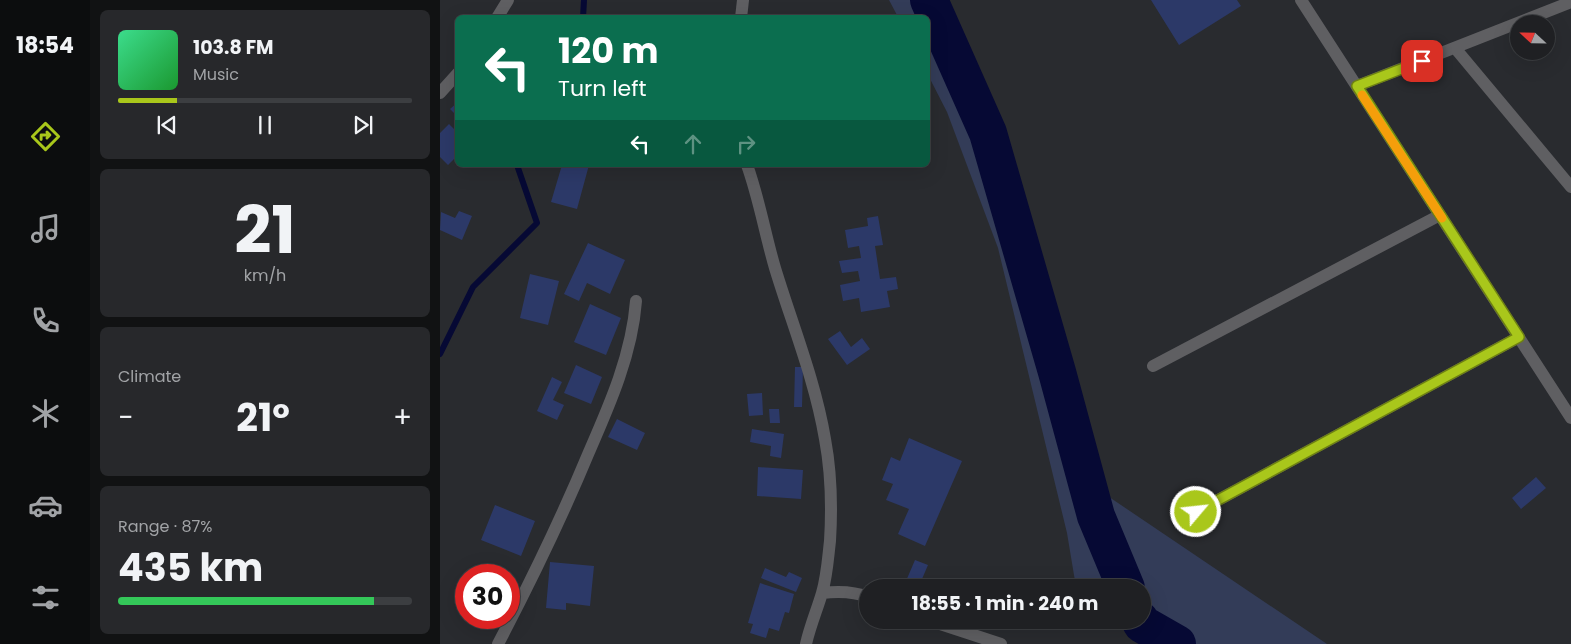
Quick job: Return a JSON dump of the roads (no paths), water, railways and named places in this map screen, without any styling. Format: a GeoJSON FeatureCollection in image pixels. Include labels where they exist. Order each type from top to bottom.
{"type":"FeatureCollection","features":[{"type":"Feature","properties":{"kind":"street"},"geometry":{"type":"LineString","coordinates":[[499,15],[508,0]]}},
{"type":"Feature","properties":{"kind":"street"},"geometry":{"type":"LineString","coordinates":[[741,15],[743,0]]}},
{"type":"Feature","properties":{"kind":"street"},"geometry":{"type":"LineString","coordinates":[[1301,0],[1571,418]]}},
{"type":"Feature","properties":{"kind":"street"},"geometry":{"type":"LineString","coordinates":[[1357,86],[1571,2]]}},
{"type":"Feature","properties":{"kind":"street"},"geometry":{"type":"LineString","coordinates":[[1455,48],[1571,188]]}},
{"type":"Feature","properties":{"kind":"street"},"geometry":{"type":"LineString","coordinates":[[440,93],[455,76]]}},
{"type":"Feature","properties":{"kind":"street"},"geometry":{"type":"LineString","coordinates":[[749,167],[774,266],[805,360],[825,439],[830,476],[830,539],[827,567],[822,592],[806,644]]}},
{"type":"Feature","properties":{"kind":"street"},"geometry":{"type":"LineString","coordinates":[[1153,366],[1440,215]]}},
{"type":"Feature","properties":{"kind":"street"},"geometry":{"type":"LineString","coordinates":[[498,644],[530,582],[606,412],[628,349],[636,301]]}},
{"type":"Feature","properties":{"kind":"street"},"geometry":{"type":"LineString","coordinates":[[1196,512],[1519,337]]}},
{"type":"Feature","properties":{"kind":"street"},"geometry":{"type":"LineString","coordinates":[[822,592],[841,591],[859,595]]}},
{"type":"Feature","properties":{"kind":"street"},"geometry":{"type":"LineString","coordinates":[[955,629],[1001,644]]}},
{"type":"Feature","properties":{"kind":"waterway"},"geometry":{"type":"LineString","coordinates":[[583,15],[584,0]]}},
{"type":"Feature","properties":{"kind":"waterway"},"geometry":{"type":"LineString","coordinates":[[929,0],[988,133],[1057,372],[1096,516],[1122,579]]}},
{"type":"Feature","properties":{"kind":"waterway"},"geometry":{"type":"LineString","coordinates":[[440,354],[473,287],[537,223],[518,167]]}},
{"type":"Feature","properties":{"kind":"waterway"},"geometry":{"type":"LineString","coordinates":[[1151,629],[1177,644]]}}]}
